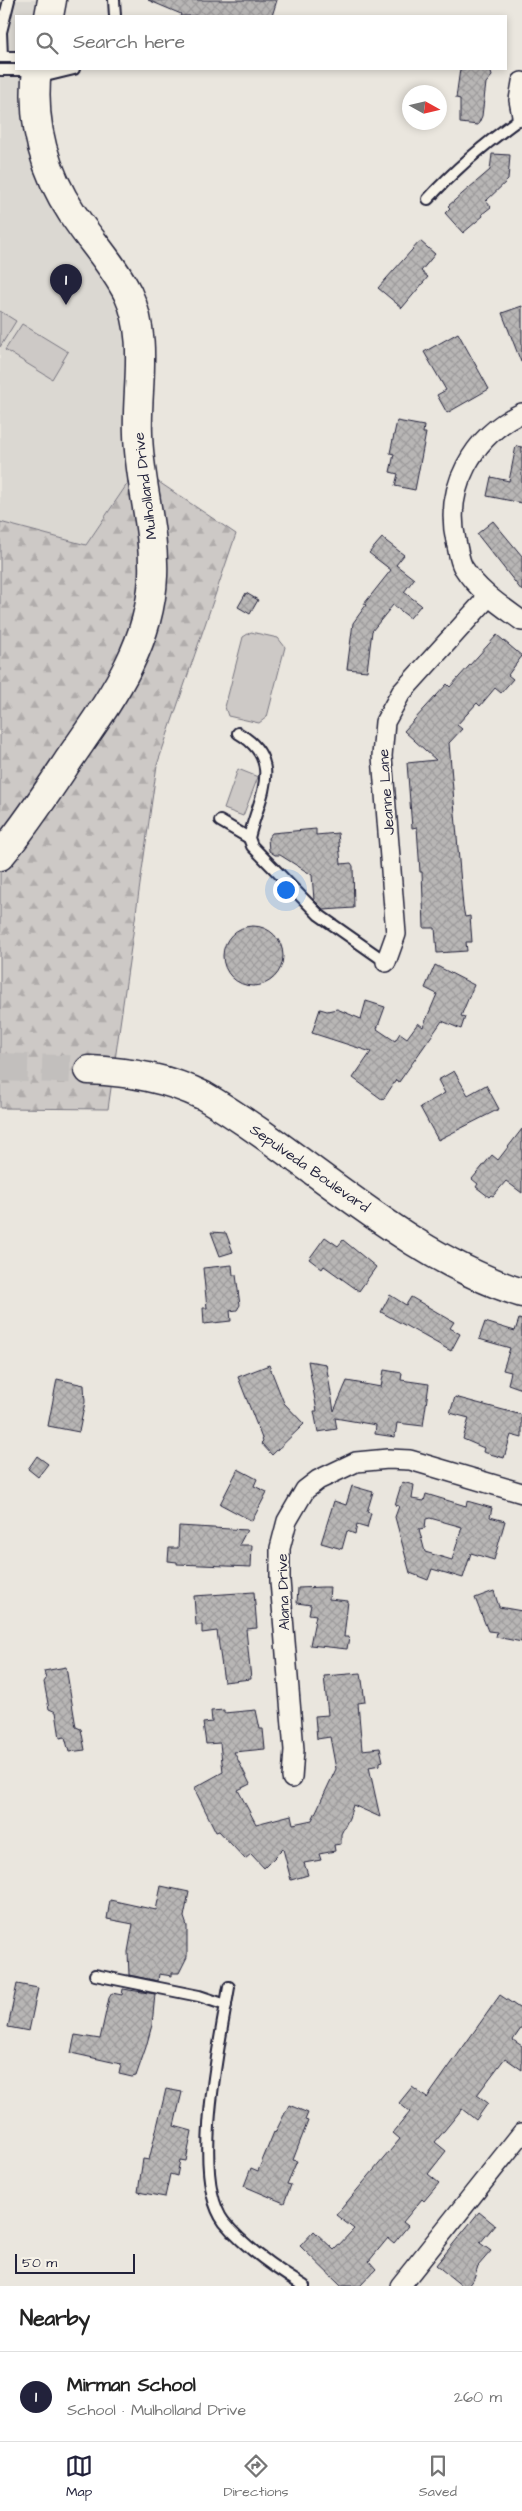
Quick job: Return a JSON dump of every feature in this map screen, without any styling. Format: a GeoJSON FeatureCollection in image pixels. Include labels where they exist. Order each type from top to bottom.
{"type":"FeatureCollection","features":[{"type":"Feature","properties":{"kind":"main road"},"geometry":{"type":"LineString","coordinates":[[49,15],[52,0]]}},
{"type":"Feature","properties":{"kind":"main road","name":"Mulholland Drive"},"geometry":{"type":"LineString","coordinates":[[0,856],[24,826],[117,690],[143,633],[152,578],[151,530],[140,466],[138,434],[141,365],[138,331],[129,296],[120,279],[70,211],[51,178],[37,129],[31,70]]}},
{"type":"Feature","properties":{"kind":"main road","name":"Sepulveda Boulevard"},"geometry":{"type":"LineString","coordinates":[[90,1070],[117,1072],[164,1080],[204,1096],[226,1109],[441,1259],[493,1284],[522,1293]]}},
{"type":"Feature","properties":{"kind":"street"},"geometry":{"type":"LineString","coordinates":[[522,82],[519,100],[522,116]]}},
{"type":"Feature","properties":{"kind":"street"},"geometry":{"type":"LineString","coordinates":[[522,413],[503,422],[474,450],[455,493],[453,526],[462,565],[488,597],[522,621]]}},
{"type":"Feature","properties":{"kind":"street","name":"Jeanne Lane"},"geometry":{"type":"LineString","coordinates":[[386,962],[396,934],[382,756],[386,722],[401,693],[488,597]]}},
{"type":"Feature","properties":{"kind":"street","name":"Alana Drive"},"geometry":{"type":"LineString","coordinates":[[292,1778],[294,1750],[280,1581],[280,1548],[287,1521],[306,1490],[318,1480],[356,1462],[388,1458],[410,1460],[522,1493]]}},
{"type":"Feature","properties":{"kind":"street"},"geometry":{"type":"LineString","coordinates":[[400,2286],[522,2133]]}},
{"type":"Feature","properties":{"kind":"lane"},"geometry":{"type":"LineString","coordinates":[[9,0],[1,32],[1,57],[15,62]]}},
{"type":"Feature","properties":{"kind":"lane"},"geometry":{"type":"LineString","coordinates":[[114,0],[115,15]]}},
{"type":"Feature","properties":{"kind":"lane"},"geometry":{"type":"LineString","coordinates":[[0,70],[15,69]]}},
{"type":"Feature","properties":{"kind":"lane"},"geometry":{"type":"LineString","coordinates":[[428,200],[450,175],[486,143],[522,116]]}},
{"type":"Feature","properties":{"kind":"lane"},"geometry":{"type":"LineString","coordinates":[[238,733],[257,748],[263,758],[266,780],[248,838]]}},
{"type":"Feature","properties":{"kind":"lane"},"geometry":{"type":"LineString","coordinates":[[220,821],[248,838],[260,855],[319,915],[386,962]]}},
{"type":"Feature","properties":{"kind":"lane"},"geometry":{"type":"LineString","coordinates":[[95,1975],[199,1996],[226,2004]]}},
{"type":"Feature","properties":{"kind":"lane"},"geometry":{"type":"LineString","coordinates":[[229,1987],[209,2130],[207,2160],[209,2185],[224,2221],[254,2251],[304,2286]]}},
{"type":"Feature","properties":{"kind":"shaded area"},"geometry":{"type":"Polygon","coordinates":[[[0,0],[38,0],[39,15],[15,15],[15,70],[37,70],[37,129],[120,279],[138,468],[86,545],[0,522],[0,0]]]}},
{"type":"Feature","properties":{"kind":"green space"},"geometry":{"type":"Polygon","coordinates":[[[0,311],[16,321],[0,347],[0,311]]]}},
{"type":"Feature","properties":{"kind":"green space"},"geometry":{"type":"Polygon","coordinates":[[[22,324],[68,352],[52,379],[5,350],[22,324]]]}},
{"type":"Feature","properties":{"kind":"green space"},"geometry":{"type":"Polygon","coordinates":[[[138,468],[236,534],[157,765],[108,1109],[0,1108],[0,522],[86,545],[138,468]]]}},
{"type":"Feature","properties":{"kind":"green space"},"geometry":{"type":"Polygon","coordinates":[[[251,632],[278,638],[285,647],[267,717],[259,723],[228,716],[225,707],[243,637],[251,632]]]}},
{"type":"Feature","properties":{"kind":"green space"},"geometry":{"type":"Polygon","coordinates":[[[238,769],[258,777],[243,816],[224,809],[238,769]]]}},
{"type":"Feature","properties":{"kind":"building"},"geometry":{"type":"Polygon","coordinates":[[[148,0],[277,0],[272,15],[181,14],[148,0]]]}},
{"type":"Feature","properties":{"kind":"building"},"geometry":{"type":"Polygon","coordinates":[[[460,70],[490,70],[492,76],[486,83],[482,116],[478,125],[460,123],[460,99],[456,98],[460,70]]]}},
{"type":"Feature","properties":{"kind":"building"},"geometry":{"type":"Polygon","coordinates":[[[492,154],[510,155],[508,180],[486,201],[491,207],[463,233],[445,213],[450,208],[448,206],[490,170],[492,154]]]}},
{"type":"Feature","properties":{"kind":"building"},"geometry":{"type":"Polygon","coordinates":[[[420,241],[435,254],[421,271],[428,277],[402,308],[378,288],[420,241]]]}},
{"type":"Feature","properties":{"kind":"building"},"geometry":{"type":"Polygon","coordinates":[[[522,306],[522,362],[521,362],[502,313],[522,306]]]}},
{"type":"Feature","properties":{"kind":"building"},"geometry":{"type":"Polygon","coordinates":[[[458,333],[489,389],[447,413],[437,395],[446,390],[424,352],[458,333]]]}},
{"type":"Feature","properties":{"kind":"building"},"geometry":{"type":"Polygon","coordinates":[[[397,421],[424,426],[423,433],[426,433],[415,490],[395,486],[398,474],[390,472],[394,454],[390,453],[397,421]]]}},
{"type":"Feature","properties":{"kind":"building"},"geometry":{"type":"Polygon","coordinates":[[[516,446],[522,447],[522,503],[487,496],[491,477],[509,481],[516,446]]]}},
{"type":"Feature","properties":{"kind":"building"},"geometry":{"type":"Polygon","coordinates":[[[493,521],[522,556],[522,591],[477,534],[493,521]]]}},
{"type":"Feature","properties":{"kind":"building"},"geometry":{"type":"Polygon","coordinates":[[[382,538],[404,555],[396,565],[414,579],[404,592],[421,605],[410,618],[393,605],[372,631],[367,671],[347,669],[353,623],[366,605],[364,604],[391,570],[369,553],[382,538]]]}},
{"type":"Feature","properties":{"kind":"building"},"geometry":{"type":"Polygon","coordinates":[[[246,593],[258,600],[250,614],[238,607],[246,593]]]}},
{"type":"Feature","properties":{"kind":"building"},"geometry":{"type":"Polygon","coordinates":[[[497,635],[522,656],[508,675],[513,679],[501,693],[495,688],[480,706],[477,703],[457,725],[462,729],[449,743],[463,907],[465,917],[470,916],[472,942],[466,942],[467,951],[437,953],[435,928],[424,928],[422,872],[420,872],[417,827],[412,828],[407,763],[436,760],[404,731],[447,684],[450,687],[497,635]]]}},
{"type":"Feature","properties":{"kind":"building"},"geometry":{"type":"Polygon","coordinates":[[[316,829],[316,835],[338,833],[341,864],[351,863],[353,866],[354,908],[324,910],[314,900],[312,875],[280,855],[275,855],[269,851],[268,838],[272,833],[316,829]]]}},
{"type":"Feature","properties":{"kind":"building"},"geometry":{"type":"Polygon","coordinates":[[[247,926],[259,926],[270,931],[278,939],[283,950],[281,968],[270,981],[259,986],[247,986],[236,981],[228,973],[223,962],[223,950],[228,939],[236,931],[247,926]]]}},
{"type":"Feature","properties":{"kind":"building"},"geometry":{"type":"Polygon","coordinates":[[[435,965],[474,985],[461,1016],[465,1017],[461,1029],[442,1021],[399,1082],[396,1080],[383,1100],[353,1078],[371,1052],[312,1033],[320,1009],[327,1011],[337,1009],[361,1019],[366,1001],[385,1007],[377,1029],[395,1041],[400,1033],[407,1038],[418,1023],[423,1027],[437,994],[425,988],[435,965]]]}},
{"type":"Feature","properties":{"kind":"building"},"geometry":{"type":"Polygon","coordinates":[[[454,1071],[468,1095],[486,1085],[499,1109],[438,1140],[420,1107],[445,1093],[438,1080],[454,1071]]]}},
{"type":"Feature","properties":{"kind":"building"},"geometry":{"type":"Polygon","coordinates":[[[522,1129],[522,1193],[506,1181],[493,1196],[489,1197],[476,1187],[478,1184],[472,1179],[492,1155],[498,1160],[522,1129]]]}},
{"type":"Feature","properties":{"kind":"building"},"geometry":{"type":"Polygon","coordinates":[[[211,1232],[226,1233],[233,1252],[220,1256],[211,1232]]]}},
{"type":"Feature","properties":{"kind":"building"},"geometry":{"type":"Polygon","coordinates":[[[325,1237],[338,1246],[343,1240],[376,1267],[359,1291],[324,1266],[322,1269],[309,1259],[325,1237]]]}},
{"type":"Feature","properties":{"kind":"building"},"geometry":{"type":"Polygon","coordinates":[[[232,1265],[233,1275],[236,1275],[240,1305],[237,1310],[230,1311],[231,1321],[204,1324],[203,1308],[207,1308],[203,1268],[232,1265]]]}},
{"type":"Feature","properties":{"kind":"building"},"geometry":{"type":"Polygon","coordinates":[[[390,1295],[406,1305],[411,1297],[454,1322],[450,1328],[460,1334],[451,1351],[381,1312],[390,1295]]]}},
{"type":"Feature","properties":{"kind":"building"},"geometry":{"type":"Polygon","coordinates":[[[519,1319],[522,1320],[522,1389],[508,1384],[511,1372],[503,1370],[510,1348],[479,1339],[485,1322],[515,1331],[519,1319]]]}},
{"type":"Feature","properties":{"kind":"building"},"geometry":{"type":"Polygon","coordinates":[[[308,1361],[326,1364],[334,1411],[347,1381],[381,1387],[384,1370],[402,1373],[401,1380],[429,1384],[423,1426],[397,1423],[395,1437],[375,1434],[376,1425],[335,1418],[337,1429],[318,1432],[314,1411],[317,1411],[308,1361]]]}},
{"type":"Feature","properties":{"kind":"building"},"geometry":{"type":"Polygon","coordinates":[[[269,1365],[284,1403],[304,1424],[272,1455],[261,1443],[263,1441],[238,1377],[269,1365]]]}},
{"type":"Feature","properties":{"kind":"building"},"geometry":{"type":"Polygon","coordinates":[[[57,1379],[84,1385],[85,1402],[79,1432],[48,1426],[57,1379]]]}},
{"type":"Feature","properties":{"kind":"building"},"geometry":{"type":"Polygon","coordinates":[[[455,1397],[522,1415],[522,1438],[511,1435],[504,1458],[483,1452],[484,1448],[463,1439],[469,1418],[450,1413],[455,1397]]]}},
{"type":"Feature","properties":{"kind":"building"},"geometry":{"type":"Polygon","coordinates":[[[37,1456],[48,1464],[38,1477],[28,1469],[37,1456]]]}},
{"type":"Feature","properties":{"kind":"building"},"geometry":{"type":"Polygon","coordinates":[[[238,1469],[257,1479],[254,1486],[267,1492],[252,1521],[220,1504],[238,1469]]]}},
{"type":"Feature","properties":{"kind":"building"},"geometry":{"type":"Polygon","coordinates":[[[402,1482],[414,1485],[412,1499],[424,1501],[426,1494],[466,1506],[467,1501],[492,1508],[490,1517],[505,1521],[494,1560],[471,1553],[463,1578],[432,1569],[428,1580],[410,1573],[395,1517],[399,1506],[395,1505],[402,1482]],[[430,1518],[426,1519],[425,1528],[419,1529],[425,1552],[452,1560],[462,1527],[430,1518]]]}},
{"type":"Feature","properties":{"kind":"building"},"geometry":{"type":"Polygon","coordinates":[[[352,1486],[373,1492],[367,1512],[371,1513],[367,1528],[357,1525],[355,1534],[347,1531],[342,1549],[321,1543],[334,1501],[346,1505],[352,1486]]]}},
{"type":"Feature","properties":{"kind":"building"},"geometry":{"type":"Polygon","coordinates":[[[179,1526],[247,1530],[239,1545],[252,1545],[251,1567],[177,1564],[177,1562],[168,1561],[169,1548],[178,1548],[179,1526]]]}},
{"type":"Feature","properties":{"kind":"building"},"geometry":{"type":"Polygon","coordinates":[[[330,1587],[329,1599],[348,1601],[344,1637],[349,1637],[347,1649],[310,1645],[316,1615],[309,1614],[311,1605],[297,1603],[298,1588],[330,1587]]]}},
{"type":"Feature","properties":{"kind":"building"},"geometry":{"type":"Polygon","coordinates":[[[494,1591],[499,1607],[522,1611],[522,1642],[496,1637],[497,1632],[488,1631],[475,1598],[494,1591]]]}},
{"type":"Feature","properties":{"kind":"building"},"geometry":{"type":"Polygon","coordinates":[[[254,1592],[257,1628],[246,1629],[251,1679],[224,1682],[217,1631],[202,1633],[202,1625],[196,1625],[194,1596],[254,1592]]]}},
{"type":"Feature","properties":{"kind":"building"},"geometry":{"type":"Polygon","coordinates":[[[66,1667],[76,1727],[81,1729],[85,1750],[69,1752],[65,1737],[60,1738],[56,1712],[49,1709],[44,1671],[66,1667]]]}},
{"type":"Feature","properties":{"kind":"building"},"geometry":{"type":"Polygon","coordinates":[[[361,1673],[365,1702],[358,1703],[362,1750],[380,1748],[383,1761],[380,1762],[380,1765],[369,1767],[380,1817],[353,1805],[341,1834],[341,1844],[334,1845],[335,1851],[319,1854],[321,1860],[304,1863],[308,1875],[291,1880],[283,1849],[264,1868],[251,1854],[245,1859],[219,1831],[216,1832],[194,1788],[223,1772],[220,1743],[206,1744],[203,1723],[212,1722],[211,1711],[224,1710],[224,1713],[256,1710],[260,1729],[263,1729],[265,1749],[234,1752],[250,1784],[238,1790],[256,1824],[291,1815],[293,1824],[312,1820],[336,1769],[330,1737],[317,1739],[315,1716],[328,1715],[324,1676],[361,1673]]]}},
{"type":"Feature","properties":{"kind":"building"},"geometry":{"type":"Polygon","coordinates":[[[161,1886],[189,1892],[184,1917],[187,1926],[187,1957],[179,1973],[172,1973],[172,1976],[159,1974],[158,1981],[129,1975],[128,1952],[133,1924],[107,1919],[110,1900],[156,1910],[161,1886]]]}},
{"type":"Feature","properties":{"kind":"building"},"geometry":{"type":"Polygon","coordinates":[[[17,1984],[38,1988],[29,2031],[8,2027],[17,1984]]]}},
{"type":"Feature","properties":{"kind":"building"},"geometry":{"type":"Polygon","coordinates":[[[123,1989],[155,1994],[152,2025],[146,2047],[136,2076],[132,2077],[119,2074],[121,2064],[71,2053],[75,2035],[100,2039],[109,1998],[112,1993],[122,1995],[123,1989]]]}},
{"type":"Feature","properties":{"kind":"building"},"geometry":{"type":"Polygon","coordinates":[[[500,1995],[522,2010],[522,2027],[513,2040],[522,2046],[522,2070],[505,2058],[477,2095],[488,2103],[476,2120],[462,2109],[435,2142],[446,2151],[428,2174],[439,2183],[424,2201],[422,2199],[403,2222],[408,2226],[394,2243],[388,2238],[369,2261],[376,2269],[360,2286],[341,2286],[300,2246],[314,2231],[334,2250],[354,2229],[336,2215],[400,2139],[393,2133],[410,2112],[399,2103],[412,2087],[427,2098],[500,1995]]]}},
{"type":"Feature","properties":{"kind":"building"},"geometry":{"type":"Polygon","coordinates":[[[166,2089],[182,2092],[174,2126],[192,2131],[186,2161],[180,2160],[177,2176],[170,2174],[165,2197],[138,2192],[143,2159],[149,2160],[166,2089]]]}},
{"type":"Feature","properties":{"kind":"building"},"geometry":{"type":"Polygon","coordinates":[[[289,2105],[308,2113],[305,2120],[308,2121],[293,2160],[297,2161],[287,2184],[291,2185],[284,2203],[244,2186],[251,2168],[258,2171],[274,2132],[289,2105]]]}},
{"type":"Feature","properties":{"kind":"building"},"geometry":{"type":"Polygon","coordinates":[[[479,2212],[495,2225],[480,2243],[491,2251],[478,2266],[474,2278],[468,2286],[462,2286],[436,2265],[479,2212]]]}},
{"type":"Feature","properties":{"kind":"tunnel"},"geometry":{"type":"LineString","coordinates":[[0,1067],[89,1070]]}},
{"type":"Feature","properties":{"kind":"place","name":"Mirman School"},"geometry":{"type":"Point","coordinates":[66,305]}}]}
